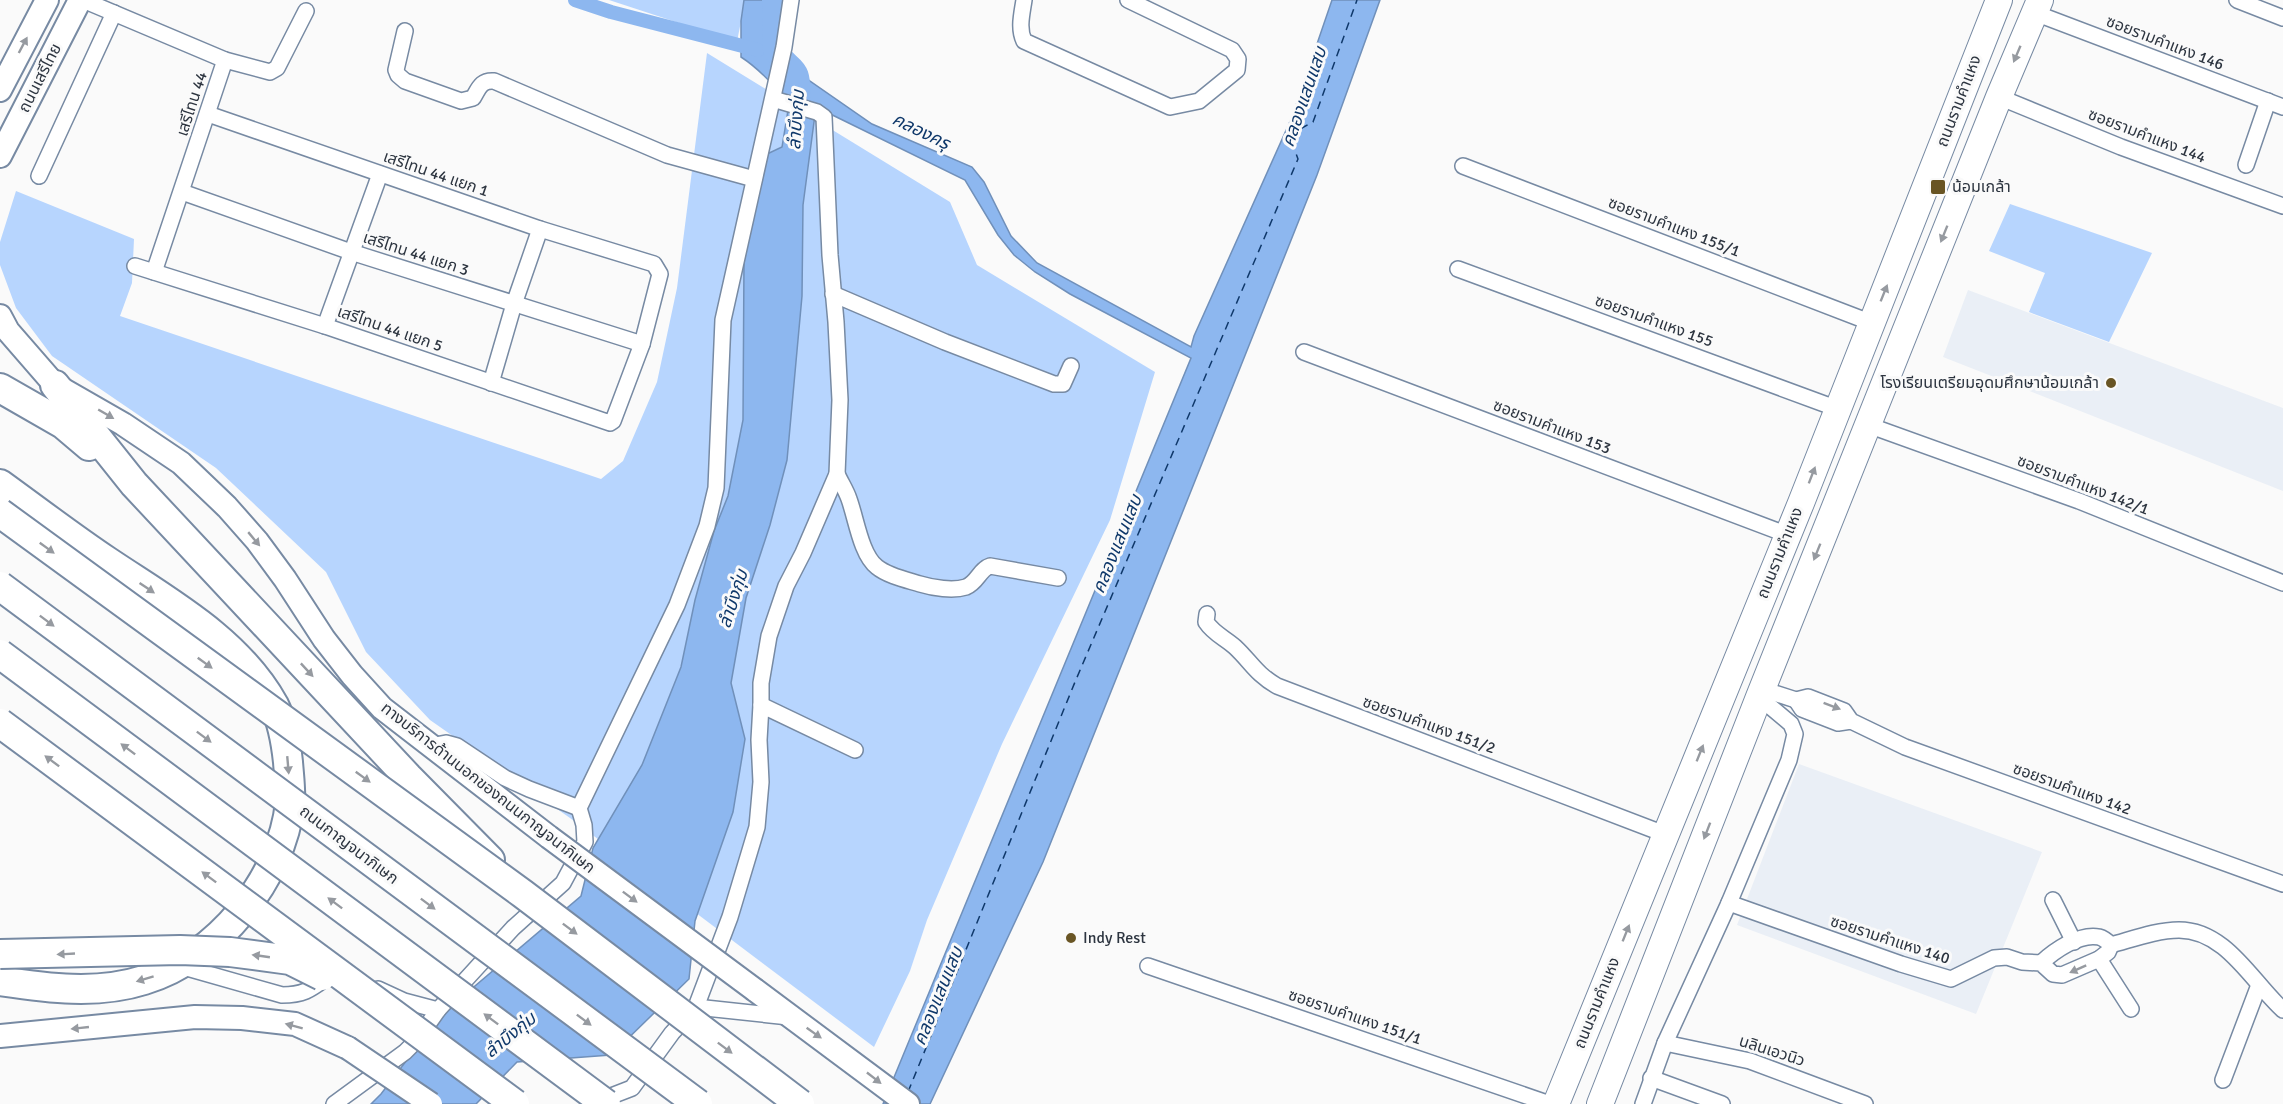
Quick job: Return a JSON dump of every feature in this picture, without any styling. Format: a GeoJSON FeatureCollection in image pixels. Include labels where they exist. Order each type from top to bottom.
{"type":"FeatureCollection","features":[{"type":"Feature","properties":{"kind":"highway"},"geometry":{"type":"LineString","coordinates":[[56,385],[134,484],[408,777],[524,894]]}},
{"type":"Feature","properties":{"kind":"highway"},"geometry":{"type":"LineString","coordinates":[[0,388],[63,424],[134,484]]}},
{"type":"Feature","properties":{"kind":"highway"},"geometry":{"type":"LineString","coordinates":[[0,484],[98,555],[211,631],[247,667],[274,706],[285,738],[290,803],[283,836],[260,887],[225,932],[180,966],[144,980],[107,988],[47,988],[0,981]]}},
{"type":"Feature","properties":{"kind":"highway"},"geometry":{"type":"LineString","coordinates":[[0,513],[524,894],[800,1104]]}},
{"type":"Feature","properties":{"kind":"highway","name":"ถนนกาญจนาภิเษก"},"geometry":{"type":"LineString","coordinates":[[0,586],[698,1104]]}},
{"type":"Feature","properties":{"kind":"highway"},"geometry":{"type":"LineString","coordinates":[[0,654],[606,1104]]}},
{"type":"Feature","properties":{"kind":"highway"},"geometry":{"type":"LineString","coordinates":[[0,723],[515,1104]]}},
{"type":"Feature","properties":{"kind":"highway"},"geometry":{"type":"LineString","coordinates":[[0,954],[180,950],[230,952],[290,960],[346,987],[407,1024]]}},
{"type":"Feature","properties":{"kind":"main road","name":"ถนนเสรีไทย"},"geometry":{"type":"LineString","coordinates":[[0,90],[47,0]]}},
{"type":"Feature","properties":{"kind":"main road","name":"ถนนเสรีไทย"},"geometry":{"type":"LineString","coordinates":[[0,169],[3,151],[82,0]]}},
{"type":"Feature","properties":{"kind":"main road","name":"ถนนรามคำแหง"},"geometry":{"type":"LineString","coordinates":[[1556,1104],[1788,535],[2000,0]]}},
{"type":"Feature","properties":{"kind":"main road","name":"ถนนรามคำแหง"},"geometry":{"type":"LineString","coordinates":[[1600,1104],[1760,693],[1998,97],[2037,6]]}},
{"type":"Feature","properties":{"kind":"main road","name":"ทางบริการด้านนอกของถนนกาญจนาภิเษก"},"geometry":{"type":"LineString","coordinates":[[0,315],[8,330],[56,385],[123,424],[181,463],[227,507],[285,579],[324,639],[382,708],[549,837],[908,1104]]}},
{"type":"Feature","properties":{"kind":"main road"},"geometry":{"type":"LineString","coordinates":[[0,1036],[195,1017],[242,1018],[295,1024],[348,1048],[431,1104]]}},
{"type":"Feature","properties":{"kind":"main road"},"geometry":{"type":"LineString","coordinates":[[1613,1104],[1614,1069]]}},
{"type":"Feature","properties":{"kind":"street","name":"เสรีไทน 44"},"geometry":{"type":"LineString","coordinates":[[82,0],[225,60],[154,272]]}},
{"type":"Feature","properties":{"kind":"street"},"geometry":{"type":"LineString","coordinates":[[334,1104],[405,1052],[417,1040],[438,1010],[513,928],[563,883],[585,842],[584,825],[579,808],[677,605],[707,526],[716,488],[723,320],[754,179],[776,99],[791,0]]}},
{"type":"Feature","properties":{"kind":"street"},"geometry":{"type":"LineString","coordinates":[[1024,0],[1021,23],[1021,34],[1024,41],[1170,107],[1199,101],[1237,70],[1238,59],[1232,50],[1128,0]]}},
{"type":"Feature","properties":{"kind":"street"},"geometry":{"type":"LineString","coordinates":[[2237,0],[2283,18]]}},
{"type":"Feature","properties":{"kind":"street","name":"ซอยรามคำแหง 146"},"geometry":{"type":"LineString","coordinates":[[2037,6],[2276,104]]}},
{"type":"Feature","properties":{"kind":"street"},"geometry":{"type":"LineString","coordinates":[[225,60],[270,72],[277,68],[306,11]]}},
{"type":"Feature","properties":{"kind":"street"},"geometry":{"type":"LineString","coordinates":[[39,176],[114,13]]}},
{"type":"Feature","properties":{"kind":"street"},"geometry":{"type":"LineString","coordinates":[[405,31],[396,69],[398,75],[405,81],[461,101],[473,98],[481,84],[494,81],[667,154],[754,179]]}},
{"type":"Feature","properties":{"kind":"street","name":"ซอยรามคำแหง 144"},"geometry":{"type":"LineString","coordinates":[[1998,97],[2121,147],[2283,206]]}},
{"type":"Feature","properties":{"kind":"street"},"geometry":{"type":"LineString","coordinates":[[591,1104],[632,1088],[672,1033],[696,1007],[730,917],[757,827],[761,782],[759,740],[761,683],[769,636],[786,586],[808,543],[837,474],[840,400],[824,117],[817,112],[776,99]]}},
{"type":"Feature","properties":{"kind":"street"},"geometry":{"type":"LineString","coordinates":[[2246,165],[2276,104]]}},
{"type":"Feature","properties":{"kind":"street","name":"เสรีไทน 44 แยก 1"},"geometry":{"type":"LineString","coordinates":[[208,114],[540,229],[654,264],[658,267],[660,274],[642,344]]}},
{"type":"Feature","properties":{"kind":"street","name":"ซอยรามคำแหง 155/1"},"geometry":{"type":"LineString","coordinates":[[1463,166],[1872,323]]}},
{"type":"Feature","properties":{"kind":"street"},"geometry":{"type":"LineString","coordinates":[[325,326],[380,174]]}},
{"type":"Feature","properties":{"kind":"street","name":"เสรีไทน 44 แยก 3"},"geometry":{"type":"LineString","coordinates":[[182,192],[351,252],[642,344]]}},
{"type":"Feature","properties":{"kind":"street"},"geometry":{"type":"LineString","coordinates":[[491,383],[514,304],[540,229]]}},
{"type":"Feature","properties":{"kind":"street","name":"เสรีไทน 44 แยก 5"},"geometry":{"type":"LineString","coordinates":[[135,266],[325,326],[610,423],[613,421],[642,344]]}},
{"type":"Feature","properties":{"kind":"street","name":"ซอยรามคำแหง 155"},"geometry":{"type":"LineString","coordinates":[[1458,269],[1838,409]]}},
{"type":"Feature","properties":{"kind":"street"},"geometry":{"type":"LineString","coordinates":[[833,294],[945,342],[1054,384],[1062,384],[1071,366]]}},
{"type":"Feature","properties":{"kind":"street","name":"ซอยรามคำแหง 153"},"geometry":{"type":"LineString","coordinates":[[1304,352],[1788,535]]}},
{"type":"Feature","properties":{"kind":"street","name":"ซอยรามคำแหง 142/1"},"geometry":{"type":"LineString","coordinates":[[1868,425],[2079,501],[2283,584]]}},
{"type":"Feature","properties":{"kind":"street"},"geometry":{"type":"LineString","coordinates":[[837,474],[849,498],[868,556],[876,567],[884,571],[925,585],[945,588],[967,587],[986,567],[990,566],[1058,578]]}},
{"type":"Feature","properties":{"kind":"street","name":"ซอยรามคำแหง 151/2"},"geometry":{"type":"LineString","coordinates":[[1207,614],[1206,622],[1215,633],[1234,646],[1252,668],[1277,686],[1667,835]]}},
{"type":"Feature","properties":{"kind":"street"},"geometry":{"type":"LineString","coordinates":[[1643,1104],[1665,1042],[1729,903],[1789,760],[1795,734],[1791,724],[1760,693]]}},
{"type":"Feature","properties":{"kind":"street","name":"ซอยรามคำแหง 142"},"geometry":{"type":"LineString","coordinates":[[1760,693],[1796,700],[1802,710],[1838,723],[1851,721],[1905,747],[2283,884]]}},
{"type":"Feature","properties":{"kind":"street"},"geometry":{"type":"LineString","coordinates":[[761,705],[855,750]]}},
{"type":"Feature","properties":{"kind":"street"},"geometry":{"type":"LineString","coordinates":[[430,746],[446,743],[457,746],[505,778],[579,808]]}},
{"type":"Feature","properties":{"kind":"street"},"geometry":{"type":"LineString","coordinates":[[2053,900],[2074,942]]}},
{"type":"Feature","properties":{"kind":"street","name":"ซอยรามคำแหง 140"},"geometry":{"type":"LineString","coordinates":[[1729,903],[1901,964],[1951,979],[1994,958],[2007,957],[2022,962],[2041,963],[2053,974],[2062,975],[2099,959],[2108,952],[2111,945]]}},
{"type":"Feature","properties":{"kind":"street"},"geometry":{"type":"LineString","coordinates":[[2041,963],[2049,956],[2083,938],[2100,937],[2111,945],[2147,935],[2178,930],[2201,932],[2218,943],[2283,1010]]}},
{"type":"Feature","properties":{"kind":"street"},"geometry":{"type":"LineString","coordinates":[[2099,959],[2131,1009]]}},
{"type":"Feature","properties":{"kind":"street"},"geometry":{"type":"LineString","coordinates":[[180,966],[282,995],[299,995],[336,972],[351,974],[387,994],[438,1010]]}},
{"type":"Feature","properties":{"kind":"street","name":"ซอยรามคำแหง 151/1"},"geometry":{"type":"LineString","coordinates":[[1148,966],[1393,1048],[1550,1104]]}},
{"type":"Feature","properties":{"kind":"street"},"geometry":{"type":"LineString","coordinates":[[2223,1080],[2259,985]]}},
{"type":"Feature","properties":{"kind":"street"},"geometry":{"type":"LineString","coordinates":[[696,1007],[792,1017]]}},
{"type":"Feature","properties":{"kind":"street","name":"นลินเอวนิว"},"geometry":{"type":"LineString","coordinates":[[1665,1042],[1750,1061],[1865,1104]]}},
{"type":"Feature","properties":{"kind":"street"},"geometry":{"type":"LineString","coordinates":[[1651,1078],[1722,1104]]}},
{"type":"Feature","properties":{"kind":"shaded area"},"geometry":{"type":"Polygon","coordinates":[[[609,0],[745,0],[737,42],[609,0]]]}},
{"type":"Feature","properties":{"kind":"shaded area"},"geometry":{"type":"Polygon","coordinates":[[[707,53],[950,202],[977,265],[1155,372],[1110,520],[1002,744],[927,920],[910,971],[874,1047],[570,818],[430,720],[366,652],[326,572],[216,468],[52,356],[16,308],[0,265],[0,242],[16,191],[134,239],[132,283],[120,316],[601,479],[623,461],[657,382],[677,288],[707,53]]]}},
{"type":"Feature","properties":{"kind":"shaded area"},"geometry":{"type":"Polygon","coordinates":[[[2010,204],[2152,253],[2109,342],[2029,312],[2045,273],[1989,251],[2010,204]]]}},
{"type":"Feature","properties":{"kind":"shaded area","name":"โรงเรียนเตรียมอุดมศึกษาน้อมเกล้า"},"geometry":{"type":"Polygon","coordinates":[[[1968,290],[2283,408],[2283,491],[1943,357],[1968,290]]]}},
{"type":"Feature","properties":{"kind":"shaded area"},"geometry":{"type":"Polygon","coordinates":[[[1799,764],[2042,852],[1976,1014],[1737,925],[1799,764]]]}},
{"type":"Feature","properties":{"kind":"water","name":"คลองแสนแสบ"},"geometry":{"type":"Polygon","coordinates":[[[744,0],[779,0],[787,65],[872,124],[972,167],[984,182],[1011,236],[1037,263],[1191,347],[1292,117],[1332,0],[1380,0],[1317,175],[1043,862],[930,1104],[883,1104],[1191,358],[1070,294],[1035,272],[1014,255],[998,235],[965,180],[816,107],[803,205],[802,296],[787,460],[770,525],[746,598],[731,683],[745,739],[733,812],[695,921],[689,979],[611,1055],[517,1062],[476,1104],[371,1104],[442,1014],[581,896],[593,848],[642,765],[681,667],[695,600],[714,531],[728,496],[743,420],[744,260],[767,154],[782,147],[789,104],[755,67],[741,57],[741,21],[744,0]]]}},
{"type":"Feature","properties":{"kind":"waterway","name":"คลองครุ"},"geometry":{"type":"LineString","coordinates":[[575,0],[611,12],[758,50]]}},
{"type":"Feature","properties":{"kind":"waterway","name":"ลำบึงกุ่ม"},"geometry":{"type":"LineString","coordinates":[[774,0],[775,50],[796,74],[798,99]]}},
{"type":"Feature","properties":{"kind":"ferry route"},"geometry":{"type":"LineString","coordinates":[[908,1092],[1075,682],[1298,159],[1289,135],[1313,122],[1357,0]]}},
{"type":"Feature","properties":{"kind":"place","name":"น้อมเกล้า"},"geometry":{"type":"Point","coordinates":[1938,187]}},
{"type":"Feature","properties":{"kind":"place","name":"โรงเรียนเตรียมอุดมศึกษาน้อมเกล้า"},"geometry":{"type":"Point","coordinates":[2111,383]}},
{"type":"Feature","properties":{"kind":"place","name":"Indy Rest"},"geometry":{"type":"Point","coordinates":[1071,938]}}]}
